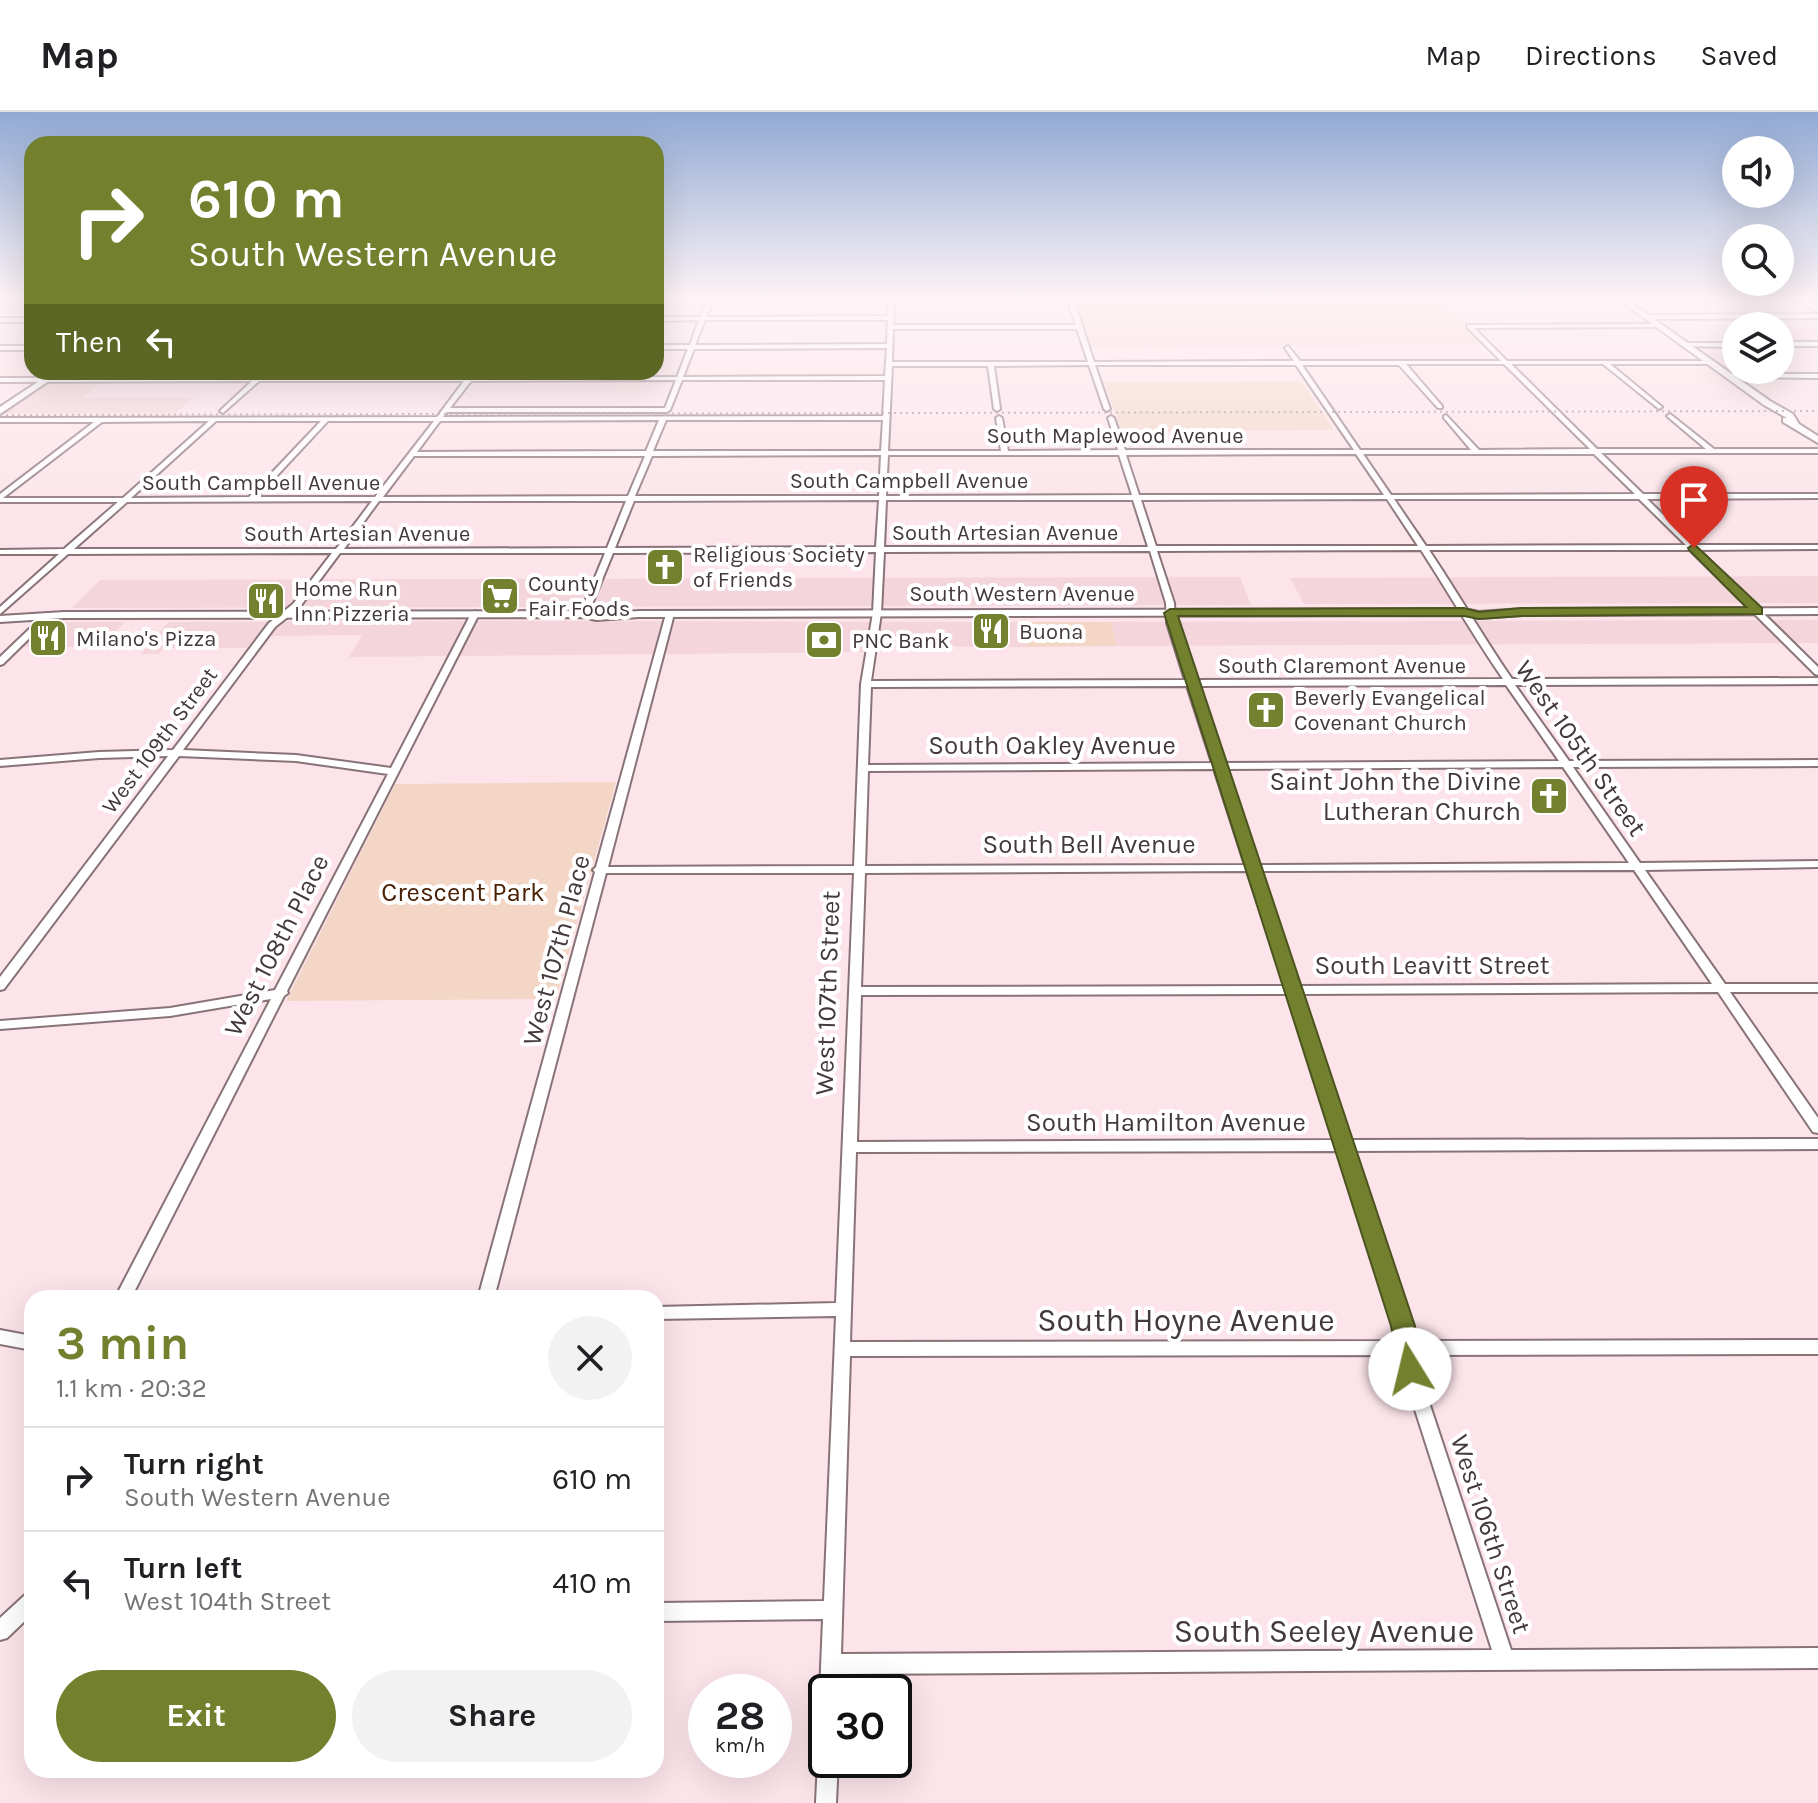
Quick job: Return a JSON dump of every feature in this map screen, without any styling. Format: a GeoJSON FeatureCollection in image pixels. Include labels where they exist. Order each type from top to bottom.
{"type":"FeatureCollection","features":[{"type":"Feature","properties":{"kind":"main road"},"geometry":{"type":"LineString","coordinates":[[0,411],[46,380]]}},
{"type":"Feature","properties":{"kind":"main road"},"geometry":{"type":"LineString","coordinates":[[1740,384],[1767,403],[1765,406],[1818,440]]}},
{"type":"Feature","properties":{"kind":"main road","name":"South Western Avenue"},"geometry":{"type":"LineString","coordinates":[[0,615],[584,614],[596,617],[627,614],[1464,612],[1479,615],[1522,612],[1818,611]]}},
{"type":"Feature","properties":{"kind":"street"},"geometry":{"type":"LineString","coordinates":[[993,377],[1005,453]]}},
{"type":"Feature","properties":{"kind":"street"},"geometry":{"type":"LineString","coordinates":[[1096,377],[1107,409]]}},
{"type":"Feature","properties":{"kind":"street","name":"West 105th Street"},"geometry":{"type":"LineString","coordinates":[[1307,377],[1424,548],[1509,682],[1818,1128]]}},
{"type":"Feature","properties":{"kind":"street"},"geometry":{"type":"LineString","coordinates":[[1413,377],[1440,407]]}},
{"type":"Feature","properties":{"kind":"street"},"geometry":{"type":"LineString","coordinates":[[1516,377],[1818,672]]}},
{"type":"Feature","properties":{"kind":"street"},"geometry":{"type":"LineString","coordinates":[[1622,377],[1659,407]]}},
{"type":"Feature","properties":{"kind":"street"},"geometry":{"type":"LineString","coordinates":[[664,379],[888,378]]}},
{"type":"Feature","properties":{"kind":"street","name":"West 107th Street"},"geometry":{"type":"LineString","coordinates":[[831,1674],[866,684],[877,613],[888,378]]}},
{"type":"Feature","properties":{"kind":"street"},"geometry":{"type":"LineString","coordinates":[[584,614],[679,379]]}},
{"type":"Feature","properties":{"kind":"street"},"geometry":{"type":"LineString","coordinates":[[0,380],[258,380]]}},
{"type":"Feature","properties":{"kind":"street"},"geometry":{"type":"LineString","coordinates":[[223,411],[258,380]]}},
{"type":"Feature","properties":{"kind":"street","name":"West 109th Street"},"geometry":{"type":"LineString","coordinates":[[0,986],[272,625],[296,606],[468,380]]}},
{"type":"Feature","properties":{"kind":"street"},"geometry":{"type":"LineString","coordinates":[[445,410],[887,418]]}},
{"type":"Feature","properties":{"kind":"street"},"geometry":{"type":"LineString","coordinates":[[0,420],[438,419],[665,414]]}},
{"type":"Feature","properties":{"kind":"street"},"geometry":{"type":"LineString","coordinates":[[1670,416],[1713,452]]}},
{"type":"Feature","properties":{"kind":"street"},"geometry":{"type":"LineString","coordinates":[[1446,417],[1477,452]]}},
{"type":"Feature","properties":{"kind":"street","name":"West 106th Street"},"geometry":{"type":"LineString","coordinates":[[1111,418],[1170,603],[1170,613],[1191,683],[1403,1326],[1410,1369],[1505,1660]]}},
{"type":"Feature","properties":{"kind":"street"},"geometry":{"type":"LineString","coordinates":[[0,498],[100,420]]}},
{"type":"Feature","properties":{"kind":"street"},"geometry":{"type":"LineString","coordinates":[[0,615],[214,420]]}},
{"type":"Feature","properties":{"kind":"street"},"geometry":{"type":"LineString","coordinates":[[250,500],[326,420]]}},
{"type":"Feature","properties":{"kind":"street","name":"South Maplewood Avenue"},"geometry":{"type":"LineString","coordinates":[[411,454],[1818,451]]}},
{"type":"Feature","properties":{"kind":"street","name":"South Campbell Avenue"},"geometry":{"type":"LineString","coordinates":[[0,498],[1818,496]]}},
{"type":"Feature","properties":{"kind":"street","name":"South Artesian Avenue"},"geometry":{"type":"LineString","coordinates":[[0,552],[1818,547]]}},
{"type":"Feature","properties":{"kind":"street","name":"West 108th Place"},"geometry":{"type":"LineString","coordinates":[[127,1290],[475,614]]}},
{"type":"Feature","properties":{"kind":"street","name":"West 107th Place"},"geometry":{"type":"LineString","coordinates":[[488,1290],[670,614]]}},
{"type":"Feature","properties":{"kind":"street"},"geometry":{"type":"LineString","coordinates":[[0,662],[48,616]]}},
{"type":"Feature","properties":{"kind":"street","name":"South Claremont Avenue"},"geometry":{"type":"LineString","coordinates":[[866,684],[1818,681]]}},
{"type":"Feature","properties":{"kind":"street"},"geometry":{"type":"LineString","coordinates":[[0,763],[175,752],[298,757],[394,772]]}},
{"type":"Feature","properties":{"kind":"street","name":"South Oakley Avenue"},"geometry":{"type":"LineString","coordinates":[[863,768],[1818,763]]}},
{"type":"Feature","properties":{"kind":"street","name":"South Bell Avenue"},"geometry":{"type":"LineString","coordinates":[[599,870],[1818,864]]}},
{"type":"Feature","properties":{"kind":"street","name":"South Leavitt Street"},"geometry":{"type":"LineString","coordinates":[[855,991],[1818,988]]}},
{"type":"Feature","properties":{"kind":"street"},"geometry":{"type":"LineString","coordinates":[[0,1025],[170,1012],[282,993]]}},
{"type":"Feature","properties":{"kind":"street","name":"South Hamilton Avenue"},"geometry":{"type":"LineString","coordinates":[[849,1147],[1818,1144]]}},
{"type":"Feature","properties":{"kind":"street"},"geometry":{"type":"LineString","coordinates":[[664,1313],[844,1309]]}},
{"type":"Feature","properties":{"kind":"street"},"geometry":{"type":"LineString","coordinates":[[0,1337],[24,1342]]}},
{"type":"Feature","properties":{"kind":"street","name":"South Hoyne Avenue"},"geometry":{"type":"LineString","coordinates":[[842,1349],[1818,1347]]}},
{"type":"Feature","properties":{"kind":"street"},"geometry":{"type":"LineString","coordinates":[[664,1612],[833,1610]]}},
{"type":"Feature","properties":{"kind":"street"},"geometry":{"type":"LineString","coordinates":[[0,1631],[24,1616]]}},
{"type":"Feature","properties":{"kind":"street","name":"South Seeley Avenue"},"geometry":{"type":"LineString","coordinates":[[831,1664],[1818,1658]]}},
{"type":"Feature","properties":{"kind":"street"},"geometry":{"type":"LineString","coordinates":[[826,1803],[827,1778]]}},
{"type":"Feature","properties":{"kind":"shaded area"},"geometry":{"type":"Polygon","coordinates":[[[103,381],[83,397],[194,397],[176,413],[5,413],[51,382],[103,381]]]}},
{"type":"Feature","properties":{"kind":"shaded area"},"geometry":{"type":"Polygon","coordinates":[[[1818,576],[1818,603],[1304,604],[1290,578],[1818,576]]]}},
{"type":"Feature","properties":{"kind":"shaded area"},"geometry":{"type":"Polygon","coordinates":[[[1240,577],[1251,605],[72,608],[100,580],[1240,577]]]}},
{"type":"Feature","properties":{"kind":"shaded area"},"geometry":{"type":"Polygon","coordinates":[[[1818,620],[1818,643],[1117,646],[1111,622],[1818,620]]]}},
{"type":"Feature","properties":{"kind":"shaded area"},"geometry":{"type":"Polygon","coordinates":[[[44,622],[125,622],[101,647],[19,647],[44,622]]]}},
{"type":"Feature","properties":{"kind":"shaded area"},"geometry":{"type":"Polygon","coordinates":[[[168,622],[1022,622],[1027,647],[883,646],[881,652],[349,657],[362,635],[263,636],[254,648],[164,648],[159,654],[141,654],[168,622]]]}},
{"type":"Feature","properties":{"kind":"green space"},"geometry":{"type":"Polygon","coordinates":[[[1301,381],[1334,430],[1121,432],[1105,382],[1301,381]]]}},
{"type":"Feature","properties":{"kind":"green space"},"geometry":{"type":"Polygon","coordinates":[[[1022,622],[1111,622],[1117,646],[1027,647],[1022,622]]]}},
{"type":"Feature","properties":{"kind":"green space","name":"Crescent Park"},"geometry":{"type":"Polygon","coordinates":[[[616,782],[556,999],[286,1001],[395,784],[616,782]]]}},
{"type":"Feature","properties":{"kind":"railway"},"geometry":{"type":"LineString","coordinates":[[0,415],[1818,411]]}},
{"type":"Feature","properties":{"kind":"place","name":"Religious Society of Friends"},"geometry":{"type":"Point","coordinates":[665,567]}},
{"type":"Feature","properties":{"kind":"place","name":"County Fair Foods"},"geometry":{"type":"Point","coordinates":[500,596]}},
{"type":"Feature","properties":{"kind":"place","name":"Home Run Inn Pizzeria"},"geometry":{"type":"Point","coordinates":[266,601]}},
{"type":"Feature","properties":{"kind":"place","name":"Buona"},"geometry":{"type":"Point","coordinates":[991,631]}},
{"type":"Feature","properties":{"kind":"place","name":"Milano's Pizza"},"geometry":{"type":"Point","coordinates":[48,638]}},
{"type":"Feature","properties":{"kind":"place","name":"PNC Bank"},"geometry":{"type":"Point","coordinates":[824,640]}},
{"type":"Feature","properties":{"kind":"place","name":"Beverly Evangelical Covenant Church"},"geometry":{"type":"Point","coordinates":[1266,710]}},
{"type":"Feature","properties":{"kind":"place","name":"Saint John the Divine Lutheran Church"},"geometry":{"type":"Point","coordinates":[1549,796]}},
{"type":"Feature","properties":{"kind":"route"},"geometry":{"type":"LineString","coordinates":[[1410,1369],[1403,1326],[1170,613],[1464,612],[1507,615],[1522,612],[1757,611],[1694,548]]}}]}
